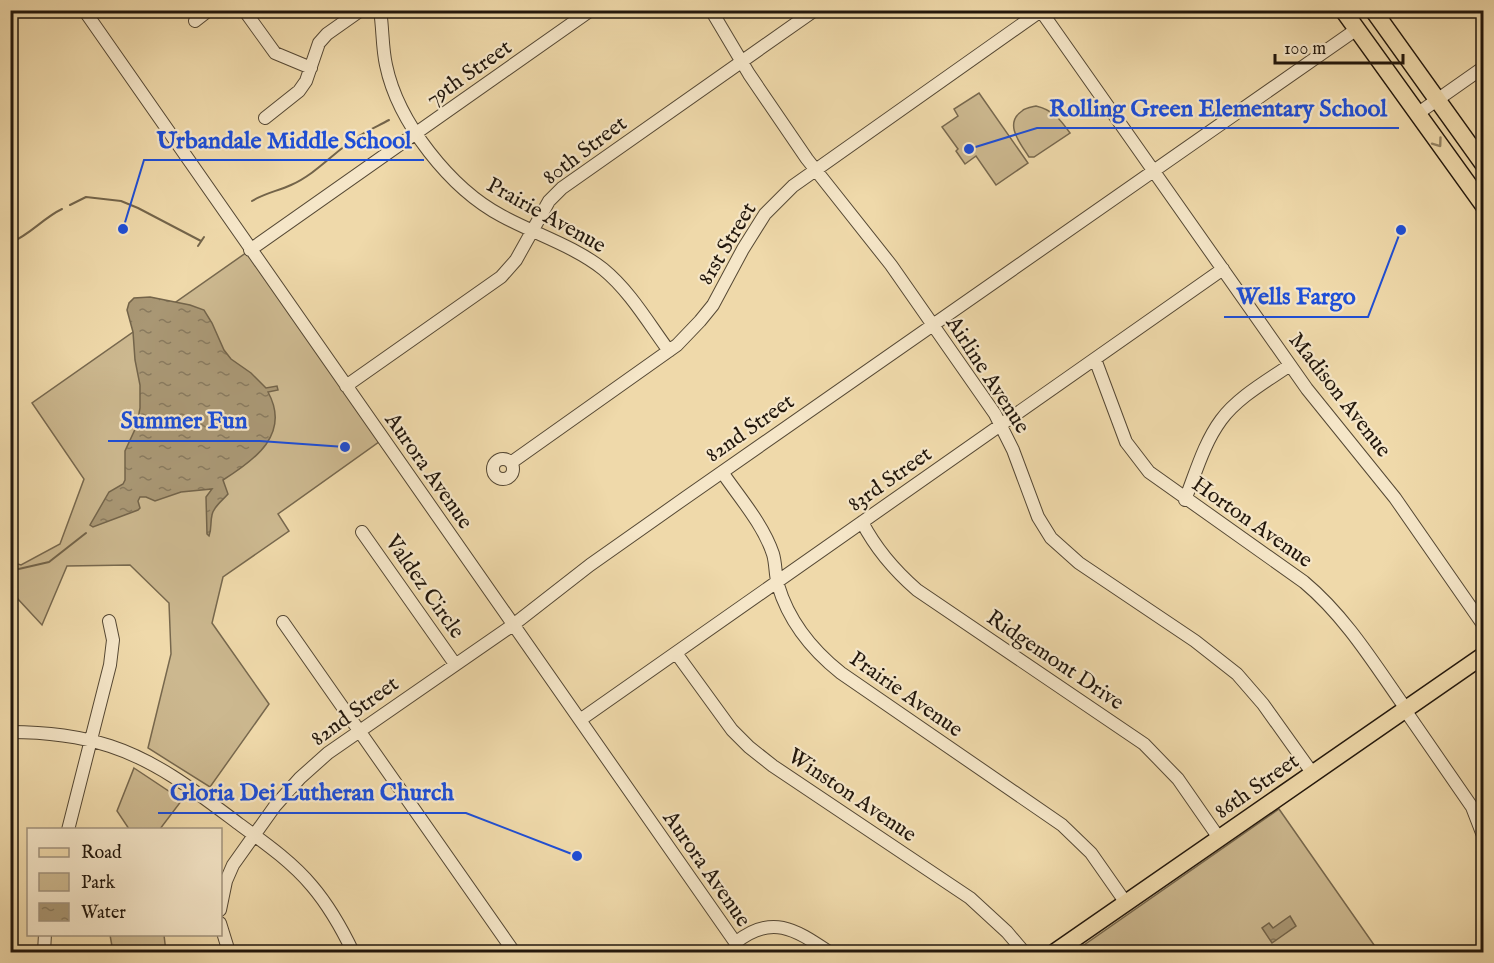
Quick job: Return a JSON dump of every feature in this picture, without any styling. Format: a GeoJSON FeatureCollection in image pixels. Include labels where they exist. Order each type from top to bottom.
{"type":"FeatureCollection","features":[{"type":"Feature","properties":{"kind":"main road"},"geometry":{"type":"LineString","coordinates":[[1343,10],[1484,206]]}},
{"type":"Feature","properties":{"kind":"main road"},"geometry":{"type":"LineString","coordinates":[[1373,10],[1484,165]]}},
{"type":"Feature","properties":{"kind":"main road","name":"86th Street"},"geometry":{"type":"LineString","coordinates":[[1055,952],[1484,655]]}},
{"type":"Feature","properties":{"kind":"street","name":"Aurora Avenue"},"geometry":{"type":"LineString","coordinates":[[84,10],[739,948]]}},
{"type":"Feature","properties":{"kind":"street"},"geometry":{"type":"LineString","coordinates":[[195,21],[209,10]]}},
{"type":"Feature","properties":{"kind":"street"},"geometry":{"type":"LineString","coordinates":[[244,10],[275,53],[310,68]]}},
{"type":"Feature","properties":{"kind":"street"},"geometry":{"type":"LineString","coordinates":[[265,117],[299,91],[306,81],[319,43],[327,34],[361,10]]}},
{"type":"Feature","properties":{"kind":"street","name":"Prairie Avenue"},"geometry":{"type":"LineString","coordinates":[[380,10],[383,47],[391,82],[406,115],[438,163],[467,193],[501,216],[580,254],[604,270],[623,289],[669,351]]}},
{"type":"Feature","properties":{"kind":"street","name":"79th Street"},"geometry":{"type":"LineString","coordinates":[[250,250],[591,10]]}},
{"type":"Feature","properties":{"kind":"street","name":"Airline Avenue"},"geometry":{"type":"LineString","coordinates":[[711,10],[742,62],[816,170],[867,233],[1001,424],[1038,517],[1051,538],[1079,563],[1195,641],[1237,674],[1263,704],[1312,774]]}},
{"type":"Feature","properties":{"kind":"street","name":"80th Street"},"geometry":{"type":"LineString","coordinates":[[345,386],[501,277],[516,260],[549,201],[562,188],[815,10]]}},
{"type":"Feature","properties":{"kind":"street","name":"81st Street"},"geometry":{"type":"LineString","coordinates":[[512,462],[669,351],[700,321],[713,305],[748,240],[765,214],[793,186],[1042,11]]}},
{"type":"Feature","properties":{"kind":"street","name":"Madison Avenue"},"geometry":{"type":"LineString","coordinates":[[1042,11],[1290,365],[1395,498],[1484,626]]}},
{"type":"Feature","properties":{"kind":"street","name":"82nd Street"},"geometry":{"type":"LineString","coordinates":[[222,900],[232,865],[275,806],[300,778],[328,753],[513,625],[590,565],[722,472],[1357,29]]}},
{"type":"Feature","properties":{"kind":"street"},"geometry":{"type":"LineString","coordinates":[[1417,114],[1484,67]]}},
{"type":"Feature","properties":{"kind":"street","name":"83rd Street"},"geometry":{"type":"LineString","coordinates":[[580,720],[1223,269]]}},
{"type":"Feature","properties":{"kind":"street","name":"Horton Avenue"},"geometry":{"type":"LineString","coordinates":[[1095,359],[1133,453],[1149,472],[1185,500],[1319,594],[1346,625],[1472,807],[1484,838]]}},
{"type":"Feature","properties":{"kind":"street"},"geometry":{"type":"LineString","coordinates":[[1185,500],[1208,441],[1221,420],[1248,395],[1290,365]]}},
{"type":"Feature","properties":{"kind":"street","name":"Prairie Avenue"},"geometry":{"type":"LineString","coordinates":[[722,472],[763,533],[773,554],[777,582],[792,619],[814,649],[827,662],[1062,825],[1091,853],[1126,903]]}},
{"type":"Feature","properties":{"kind":"street","name":"Ridgemont Drive"},"geometry":{"type":"LineString","coordinates":[[862,522],[888,562],[917,590],[1144,744],[1178,779],[1219,838]]}},
{"type":"Feature","properties":{"kind":"street","name":"Valdez Circle"},"geometry":{"type":"LineString","coordinates":[[362,532],[455,664]]}},
{"type":"Feature","properties":{"kind":"street"},"geometry":{"type":"LineString","coordinates":[[68,828],[110,664],[113,640],[109,621]]}},
{"type":"Feature","properties":{"kind":"street"},"geometry":{"type":"LineString","coordinates":[[283,622],[514,952]]}},
{"type":"Feature","properties":{"kind":"street","name":"Winston Avenue"},"geometry":{"type":"LineString","coordinates":[[676,653],[718,712],[749,747],[773,766],[970,898],[1007,932],[1024,952]]}},
{"type":"Feature","properties":{"kind":"street"},"geometry":{"type":"LineString","coordinates":[[10,732],[31,732],[110,746],[165,771],[294,867],[312,885],[341,928],[353,952]]}},
{"type":"Feature","properties":{"kind":"street"},"geometry":{"type":"LineString","coordinates":[[739,948],[754,931],[777,927],[795,930],[829,952]]}},
{"type":"Feature","properties":{"kind":"street"},"geometry":{"type":"LineString","coordinates":[[222,930],[229,952]]}},
{"type":"Feature","properties":{"kind":"street"},"geometry":{"type":"LineString","coordinates":[[45,936],[45,952]]}},
{"type":"Feature","properties":{"kind":"green space"},"geometry":{"type":"Polygon","coordinates":[[[979,93],[1028,163],[996,185],[976,156],[965,164],[956,151],[958,149],[942,127],[958,116],[954,109],[979,93]]]}},
{"type":"Feature","properties":{"kind":"green space"},"geometry":{"type":"Polygon","coordinates":[[[1036,106],[1056,116],[1070,133],[1034,157],[1029,157],[1015,134],[1014,122],[1023,110],[1036,106]]]}},
{"type":"Feature","properties":{"kind":"green space"},"geometry":{"type":"Polygon","coordinates":[[[250,250],[383,439],[278,514],[289,531],[223,577],[212,623],[269,704],[210,787],[148,748],[171,654],[169,603],[130,565],[67,566],[42,625],[16,597],[11,595],[11,562],[21,565],[60,544],[84,479],[32,403],[250,250]]]}},
{"type":"Feature","properties":{"kind":"green space"},"geometry":{"type":"Polygon","coordinates":[[[134,768],[182,800],[161,828],[128,828],[117,811],[134,768]]]}},
{"type":"Feature","properties":{"kind":"green space"},"geometry":{"type":"Polygon","coordinates":[[[1279,809],[1379,952],[1074,952],[1279,809]]]}},
{"type":"Feature","properties":{"kind":"green space"},"geometry":{"type":"Polygon","coordinates":[[[110,936],[164,936],[166,952],[113,952],[110,936]]]}},
{"type":"Feature","properties":{"kind":"water"},"geometry":{"type":"Polygon","coordinates":[[[150,297],[204,310],[231,359],[251,373],[266,388],[277,386],[278,390],[268,392],[274,407],[275,421],[272,433],[266,444],[247,464],[223,480],[228,494],[213,512],[209,536],[207,534],[206,497],[212,489],[181,492],[155,501],[140,497],[138,510],[93,527],[90,525],[109,492],[123,484],[125,480],[125,451],[137,425],[140,408],[140,385],[133,332],[127,310],[134,298],[150,297]]]}},
{"type":"Feature","properties":{"kind":"water"},"geometry":{"type":"Polygon","coordinates":[[[1290,916],[1296,926],[1272,943],[1262,928],[1269,923],[1273,928],[1290,916]]]}},
{"type":"Feature","properties":{"kind":"waterway"},"geometry":{"type":"LineString","coordinates":[[252,201],[300,180],[356,138],[389,120]]}},
{"type":"Feature","properties":{"kind":"waterway"},"geometry":{"type":"LineString","coordinates":[[70,205],[86,197],[121,201],[201,241]]}},
{"type":"Feature","properties":{"kind":"waterway"},"geometry":{"type":"LineString","coordinates":[[10,243],[24,236],[62,209]]}},
{"type":"Feature","properties":{"kind":"waterway"},"geometry":{"type":"LineString","coordinates":[[198,246],[204,237]]}},
{"type":"Feature","properties":{"kind":"waterway"},"geometry":{"type":"LineString","coordinates":[[10,571],[49,562],[86,533]]}},
{"type":"Feature","properties":{"kind":"place","name":"Rolling Green Elementary School"},"geometry":{"type":"Point","coordinates":[969,149]}},
{"type":"Feature","properties":{"kind":"place","name":"Urbandale Middle School"},"geometry":{"type":"Point","coordinates":[123,229]}},
{"type":"Feature","properties":{"kind":"place","name":"Wells Fargo"},"geometry":{"type":"Point","coordinates":[1401,230]}},
{"type":"Feature","properties":{"kind":"place","name":"Summer Fun"},"geometry":{"type":"Point","coordinates":[345,447]}},
{"type":"Feature","properties":{"kind":"place","name":"Gloria Dei Lutheran Church"},"geometry":{"type":"Point","coordinates":[577,856]}}]}
